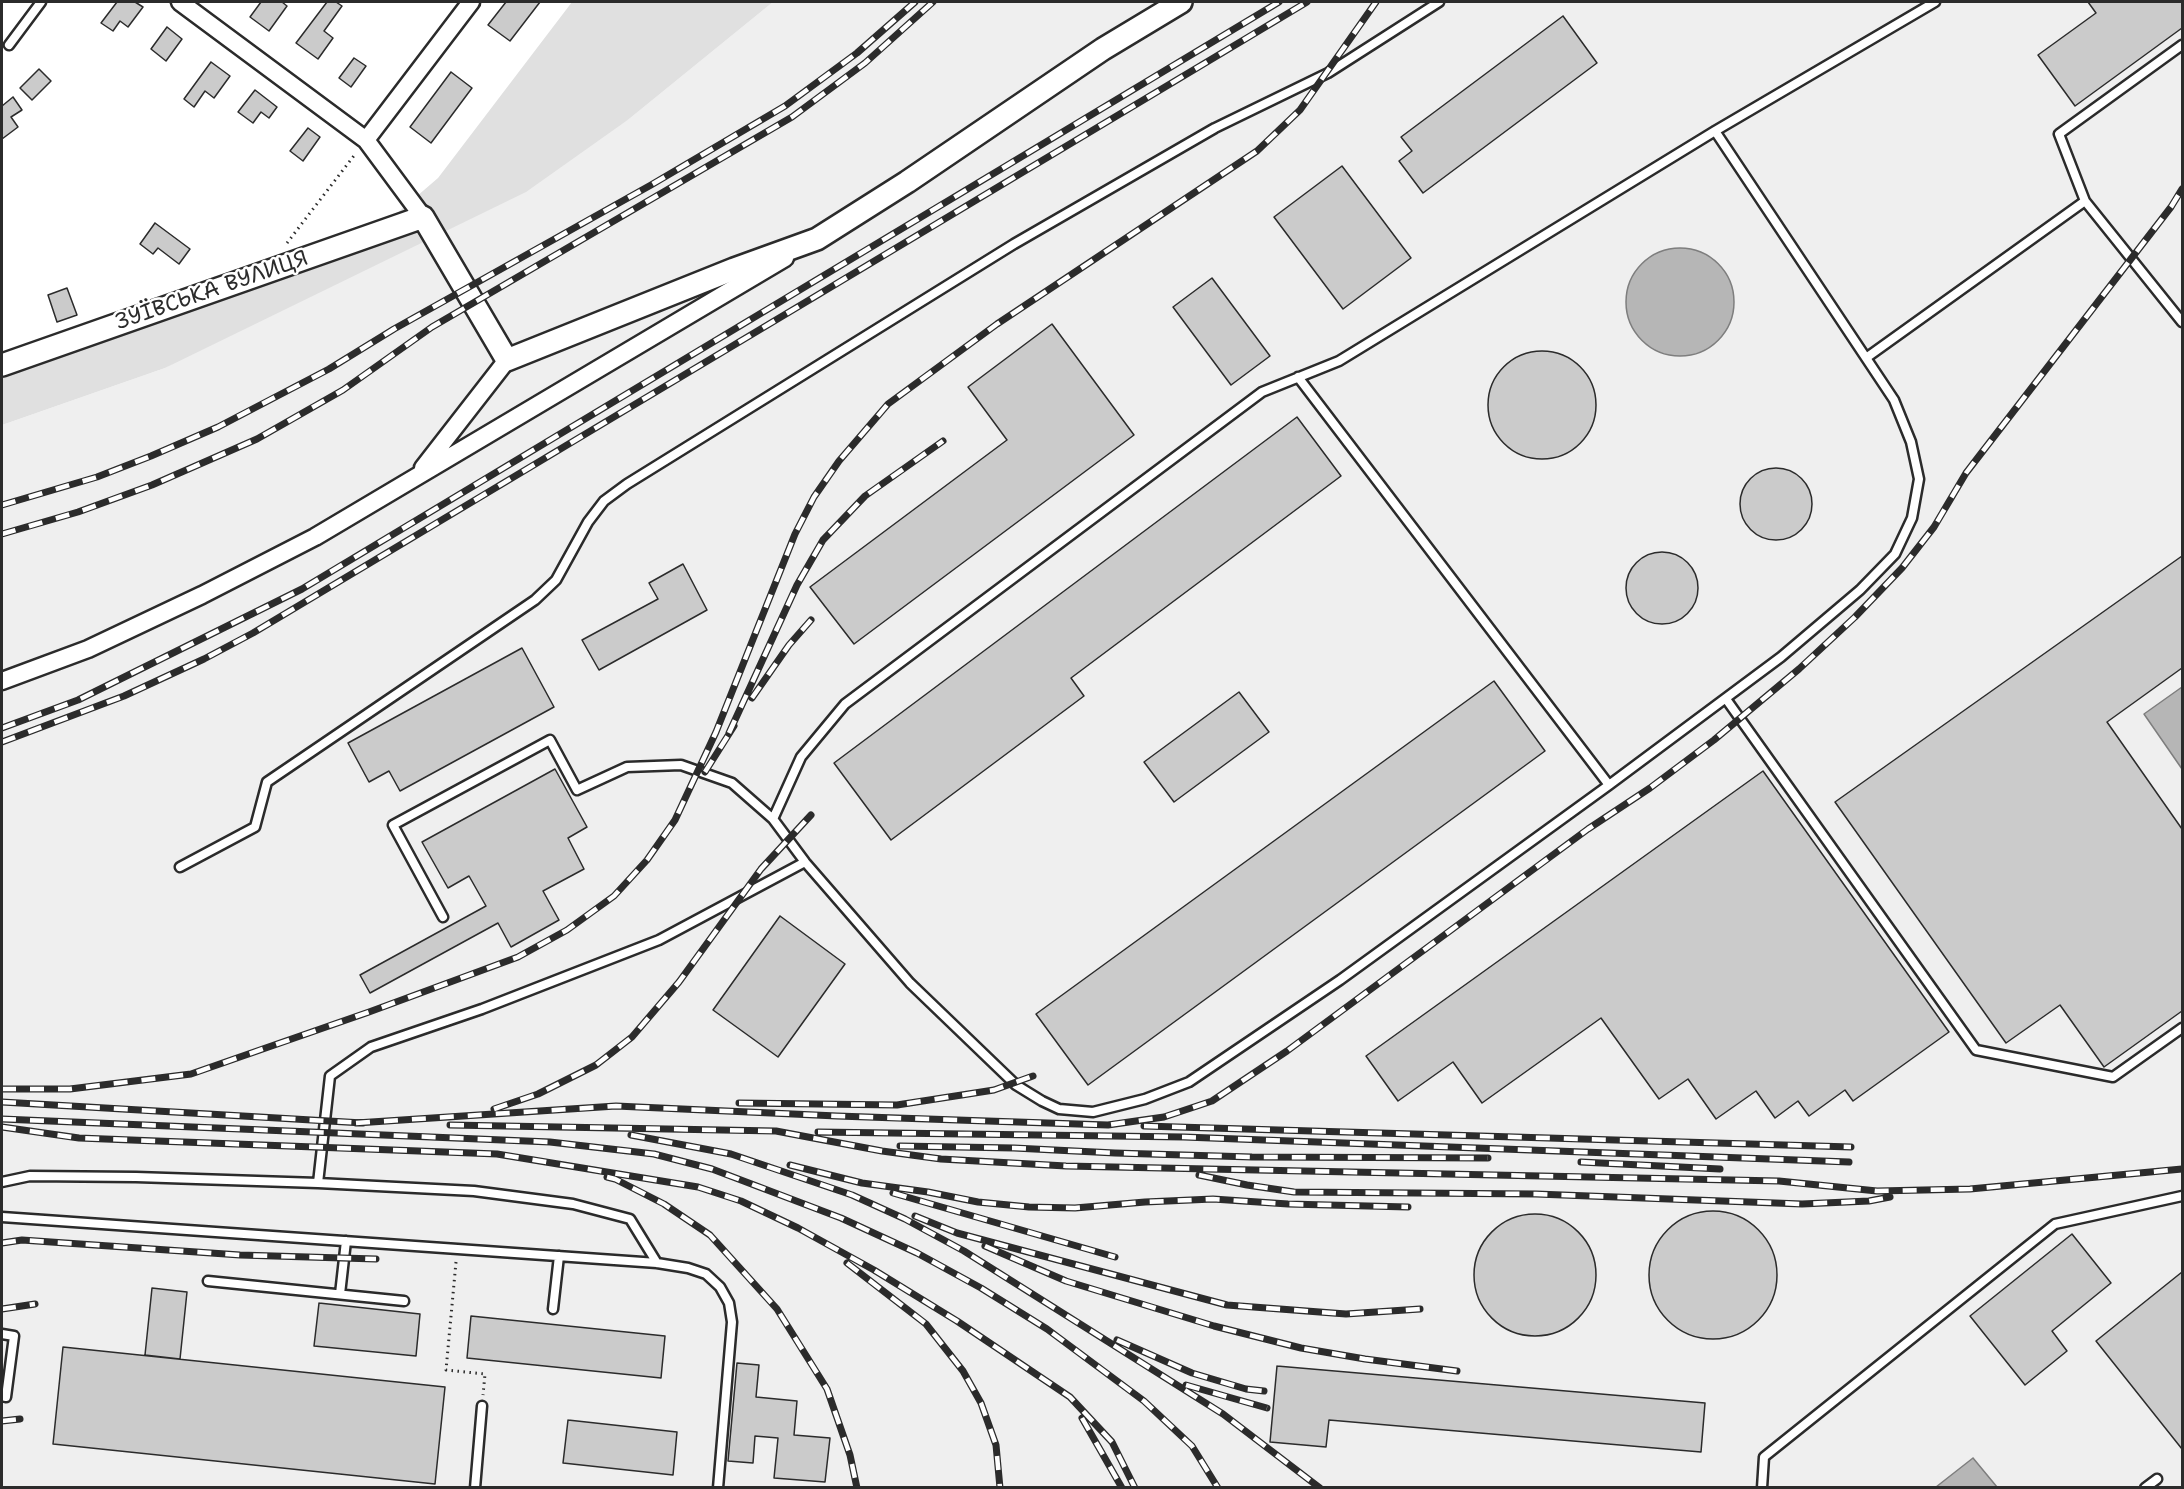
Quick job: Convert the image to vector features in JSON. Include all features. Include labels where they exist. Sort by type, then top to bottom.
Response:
[{"type":"street","points":[[180,2],[366,140],[423,217],[507,360]]},
{"type":"street","points":[[366,140],[471,2]]},
{"type":"street","points":[[2,681],[88,649],[202,595],[315,537],[816,239],[907,182],[1103,49],[1181,2]]},
{"type":"street","name":"ЗУЇВСЬКА ВУЛИЦЯ","points":[[2,365],[423,217]]},
{"type":"street","points":[[417,477],[507,360],[734,269],[816,239]]},
{"type":"lane","points":[[9,45],[41,2]]},
{"type":"lane","points":[[180,867],[255,827],[267,782],[535,600],[556,580],[588,522],[604,501],[627,484],[1014,244],[1215,128],[1328,73],[1439,2]]},
{"type":"lane","points":[[773,819],[801,757],[845,704],[1262,392],[1339,361],[1715,131],[1935,2]]},
{"type":"lane","points":[[2182,45],[2060,134],[2085,201],[2182,322]]},
{"type":"lane","points":[[443,917],[393,825],[550,740],[577,790],[627,767],[681,765],[732,783],[773,819],[805,862],[910,983],[1016,1085],[1059,1109],[1093,1112],[1145,1099],[1189,1082],[1340,980],[1726,699],[1781,657],[1860,590],[1895,554],[1912,518],[1919,479],[1911,442],[1894,400],[1715,131]]},
{"type":"lane","points":[[1866,358],[2085,201]]},
{"type":"lane","points":[[1298,377],[1609,785]]},
{"type":"lane","points":[[1726,699],[1976,1050],[2113,1077],[2182,1028]]},
{"type":"lane","points":[[318,1183],[330,1076],[371,1047],[482,1009],[658,940],[805,862]]},
{"type":"lane","points":[[2,1182],[30,1176],[318,1183],[474,1191],[573,1204],[630,1219],[657,1263]]},
{"type":"lane","points":[[1762,1488],[1764,1457],[2055,1224],[2182,1196]]},
{"type":"lane","points":[[2,1217],[657,1263],[688,1268],[706,1274],[720,1287],[729,1303],[732,1322],[718,1488]]},
{"type":"lane","points":[[340,1294],[346,1241]]},
{"type":"lane","points":[[553,1309],[559,1256]]},
{"type":"lane","points":[[208,1281],[404,1301]]},
{"type":"lane","points":[[2,1334],[14,1336],[6,1396],[2,1396]]},
{"type":"lane","points":[[475,1488],[482,1406]]},
{"type":"lane","points":[[2145,1488],[2157,1479]]},
{"type":"path","points":[[286,244],[366,140]]},
{"type":"path","points":[[457,1249],[446,1370],[485,1374],[482,1406]]},
{"type":"shaded area","points":[[572,2],[773,2],[629,119],[526,192],[165,368],[2,425],[2,377],[345,258],[438,178]]},
{"type":"shaded area","points":[[773,2],[2182,2],[2182,1487],[2,1487],[2,425],[165,368],[629,119]]},
{"type":"shaded area","points":[[1680,248],[1701,252],[1718,264],[1730,281],[1734,302],[1730,323],[1718,340],[1701,352],[1680,356],[1659,352],[1642,340],[1630,323],[1626,302],[1630,281],[1642,264],[1659,252]]},
{"type":"shaded area","points":[[2182,687],[2182,769],[2144,714]]},
{"type":"shaded area","points":[[1973,1458],[1997,1487],[1936,1487]]},
{"type":"building","points":[[117,2],[135,2],[143,7],[128,27],[120,21],[113,31],[101,23]]},
{"type":"building","points":[[261,2],[282,2],[287,6],[269,31],[250,17]]},
{"type":"building","points":[[327,2],[336,2],[342,6],[324,31],[333,38],[318,59],[296,43]]},
{"type":"building","points":[[506,2],[540,2],[510,41],[488,25]]},
{"type":"building","points":[[2088,2],[2182,2],[2182,28],[2075,106],[2038,55],[2096,13]]},
{"type":"building","points":[[1563,16],[1597,63],[1423,193],[1399,161],[1412,151],[1401,137]]},
{"type":"building","points":[[167,27],[182,39],[166,61],[151,49]]},
{"type":"building","points":[[354,58],[366,66],[351,87],[339,78]]},
{"type":"building","points":[[211,62],[230,76],[214,98],[205,91],[194,107],[184,99]]},
{"type":"building","points":[[39,69],[51,81],[32,100],[20,88]]},
{"type":"building","points":[[451,72],[472,88],[431,143],[410,127]]},
{"type":"building","points":[[255,90],[277,107],[269,118],[261,112],[253,123],[238,112]]},
{"type":"building","points":[[13,97],[22,110],[11,117],[18,127],[2,139],[2,106]]},
{"type":"building","points":[[308,128],[320,137],[303,161],[290,151]]},
{"type":"building","points":[[1342,166],[1411,258],[1343,309],[1274,217]]},
{"type":"building","points":[[155,223],[190,249],[179,264],[158,248],[153,254],[140,244]]},
{"type":"building","points":[[1212,278],[1270,356],[1231,385],[1173,307]]},
{"type":"building","points":[[67,288],[77,315],[57,322],[48,295]]},
{"type":"building","points":[[1052,324],[1134,435],[854,644],[810,587],[1007,440],[968,387]]},
{"type":"building","points":[[1542,351],[1563,355],[1580,367],[1592,384],[1596,405],[1592,426],[1580,443],[1563,455],[1542,459],[1521,455],[1504,443],[1492,426],[1488,405],[1492,384],[1504,367],[1521,355]]},
{"type":"building","points":[[1297,417],[1341,476],[1071,678],[1084,696],[891,840],[834,763]]},
{"type":"building","points":[[1776,468],[1790,471],[1802,478],[1809,490],[1812,504],[1809,518],[1802,530],[1790,537],[1776,540],[1762,537],[1750,530],[1743,518],[1740,504],[1743,490],[1750,478],[1762,471]]},
{"type":"building","points":[[1655,552],[1669,552],[1688,562],[1698,581],[1698,595],[1688,614],[1669,624],[1655,624],[1636,614],[1626,595],[1626,581],[1636,562]]},
{"type":"building","points":[[2182,556],[2182,668],[2107,722],[2182,829],[2182,1011],[2104,1067],[2060,1005],[2006,1043],[1835,802]]},
{"type":"building","points":[[683,564],[707,610],[599,670],[582,640],[658,599],[649,583]]},
{"type":"building","points":[[522,648],[554,707],[400,791],[389,771],[369,782],[348,743]]},
{"type":"building","points":[[1494,681],[1545,751],[1088,1085],[1036,1014]]},
{"type":"building","points":[[1239,692],[1269,732],[1174,802],[1144,762]]},
{"type":"building","points":[[555,769],[587,827],[568,838],[584,869],[543,891],[559,920],[511,947],[498,923],[370,993],[360,975],[486,906],[469,876],[448,888],[422,842]]},
{"type":"building","points":[[1763,771],[1949,1032],[1853,1101],[1845,1090],[1809,1116],[1798,1101],[1775,1118],[1756,1091],[1716,1119],[1688,1079],[1659,1099],[1601,1018],[1482,1103],[1453,1062],[1398,1101],[1366,1056]]},
{"type":"building","points":[[780,916],[845,964],[778,1057],[713,1010]]},
{"type":"building","points":[[1713,1211],[1738,1215],[1759,1229],[1773,1250],[1777,1275],[1773,1300],[1759,1321],[1738,1335],[1713,1339],[1688,1335],[1667,1321],[1653,1300],[1649,1275],[1653,1250],[1667,1229],[1688,1215]]},
{"type":"building","points":[[1535,1214],[1558,1218],[1578,1232],[1592,1252],[1596,1275],[1592,1298],[1578,1318],[1558,1332],[1535,1336],[1512,1332],[1492,1318],[1478,1298],[1474,1275],[1478,1252],[1492,1232],[1512,1218]]},
{"type":"building","points":[[2072,1234],[2111,1283],[2052,1331],[2067,1351],[2025,1385],[1970,1316]]},
{"type":"building","points":[[2182,1272],[2182,1449],[2096,1341]]},
{"type":"building","points":[[152,1288],[187,1292],[180,1359],[145,1355]]},
{"type":"building","points":[[319,1303],[420,1314],[416,1356],[314,1346]]},
{"type":"building","points":[[471,1316],[665,1336],[661,1378],[467,1358]]},
{"type":"building","points":[[63,1347],[445,1387],[435,1484],[53,1444]]},
{"type":"building","points":[[737,1363],[759,1365],[756,1397],[797,1401],[794,1435],[830,1438],[825,1482],[774,1478],[778,1438],[755,1436],[753,1463],[728,1461]]},
{"type":"building","points":[[1277,1366],[1705,1403],[1701,1452],[1329,1420],[1326,1447],[1270,1442]]},
{"type":"building","points":[[568,1420],[677,1432],[673,1475],[563,1463]]},
{"type":"railway","points":[[2,505],[97,477],[151,456],[218,427],[329,369],[394,329],[651,185],[785,106],[857,53],[915,2]]},
{"type":"railway","points":[[2,534],[78,512],[152,485],[257,439],[343,390],[432,327],[792,117],[865,63],[933,2]]},
{"type":"railway","points":[[2,728],[78,700],[302,589],[1279,2]]},
{"type":"railway","points":[[2,742],[124,696],[204,659],[253,633],[1307,2]]},
{"type":"railway","points":[[2,1089],[70,1089],[191,1074],[518,957],[567,930],[614,896],[647,860],[675,820],[716,732],[795,534],[814,497],[839,461],[888,404],[997,324],[1257,151],[1300,110],[1376,2]]},
{"type":"railway","points":[[356,1123],[616,1106],[1108,1125],[1164,1117],[1212,1101],[1287,1051],[1588,829],[1650,788],[1714,740],[1799,669],[1855,617],[1902,568],[1934,527],[1966,473],[2171,207],[2182,189]]},
{"type":"railway","points":[[729,733],[797,585],[823,540],[865,496],[943,441]]},
{"type":"railway","points":[[752,698],[789,645],[811,620]]},
{"type":"railway","points":[[705,772],[734,726]]},
{"type":"railway","points":[[494,1109],[538,1094],[596,1065],[632,1037],[679,982],[761,869],[811,815]]},
{"type":"railway","points":[[739,1103],[897,1105],[994,1090],[1033,1076]]},
{"type":"railway","points":[[2,1102],[363,1123]]},
{"type":"railway","points":[[2,1119],[550,1142],[654,1154],[712,1169],[841,1218],[917,1253],[981,1288],[1047,1329],[1144,1401],[1192,1446],[1218,1488]]},
{"type":"railway","points":[[450,1125],[776,1131],[882,1151],[941,1159],[1066,1166],[1779,1181],[1877,1191],[1970,1189],[2182,1169]]},
{"type":"railway","points":[[1144,1126],[1851,1147]]},
{"type":"railway","points":[[2,1127],[79,1138],[497,1154],[698,1187],[741,1201],[798,1228],[874,1270],[957,1321],[1070,1397],[1112,1442],[1135,1488]]},
{"type":"railway","points":[[818,1132],[1184,1137],[1849,1162]]},
{"type":"railway","points":[[631,1135],[731,1154],[852,1195],[905,1219],[964,1251],[1223,1414],[1320,1488]]},
{"type":"railway","points":[[900,1146],[1252,1157],[1488,1158]]},
{"type":"railway","points":[[1581,1162],[1720,1169]]},
{"type":"railway","points":[[790,1165],[862,1183],[978,1202],[1029,1207],[1075,1208],[1213,1199],[1288,1204],[1408,1207]]},
{"type":"railway","points":[[1199,1175],[1294,1192],[1536,1194],[1802,1204],[1869,1201],[1890,1197]]},
{"type":"railway","points":[[607,1177],[664,1204],[710,1235],[777,1309],[827,1389],[850,1455],[857,1488]]},
{"type":"railway","points":[[893,1193],[1115,1257]]},
{"type":"railway","points":[[915,1216],[957,1233],[1227,1305],[1346,1314],[1420,1309]]},
{"type":"railway","points":[[2,1243],[22,1240],[240,1255],[376,1259]]},
{"type":"railway","points":[[985,1246],[1066,1281],[1214,1326],[1301,1348],[1457,1371]]},
{"type":"railway","points":[[847,1263],[926,1324],[963,1371],[981,1403],[996,1445],[1000,1488]]},
{"type":"railway","points":[[2,1309],[35,1304]]},
{"type":"railway","points":[[1117,1340],[1192,1373],[1246,1389],[1264,1391]]},
{"type":"railway","points":[[1186,1385],[1267,1408]]},
{"type":"railway","points":[[1082,1418],[1122,1488]]},
{"type":"railway","points":[[2,1421],[20,1419]]}]
